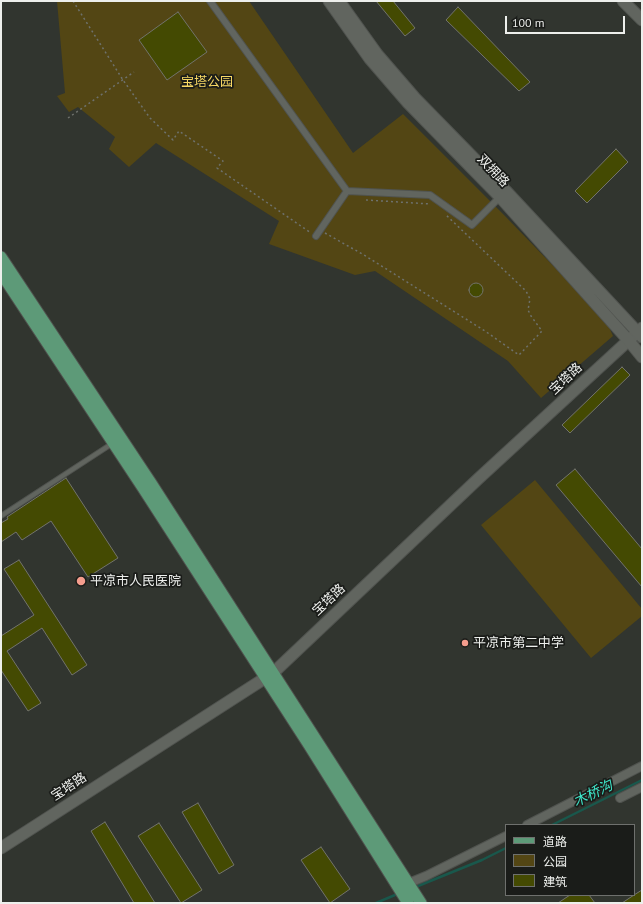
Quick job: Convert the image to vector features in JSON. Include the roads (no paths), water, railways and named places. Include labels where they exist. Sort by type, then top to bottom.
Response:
[{"type":"main road","name":"双拥路","points":[[329,1],[370,59],[408,103],[500,197],[642,357]]},
{"type":"main road","name":"双拥路","points":[[339,1],[377,54],[414,98],[506,191],[641,332]]},
{"type":"main road","points":[[623,1],[642,20]]},
{"type":"main road","points":[[1,257],[403,885],[416,902]]},
{"type":"main road","points":[[1,273],[114,443],[178,534]]},
{"type":"main road","name":"宝塔路","points":[[1,848],[269,675],[472,484],[629,341],[641,332]]},
{"type":"street","points":[[210,1],[347,191]]},
{"type":"street","points":[[347,191],[430,195],[472,225],[500,197]]},
{"type":"street","points":[[316,236],[347,191]]},
{"type":"street","points":[[529,824],[642,766]]},
{"type":"street","points":[[620,798],[642,787]]},
{"type":"street","points":[[403,885],[426,876],[505,836]]},
{"type":"lane","points":[[1,516],[114,443]]},
{"type":"waterway","name":"木桥沟","points":[[554,824],[642,780]]},
{"type":"waterway","name":"木桥沟","points":[[418,886],[482,860],[505,848]]},
{"type":"waterway","name":"木桥沟","points":[[376,903],[395,895]]},
{"type":"place","name":"平凉市人民医院","points":[[81,581]]},
{"type":"place","name":"平凉市第二中学","points":[[465,643]]},
{"type":"park label","name":"宝塔公园","points":[[207,82]]}]
